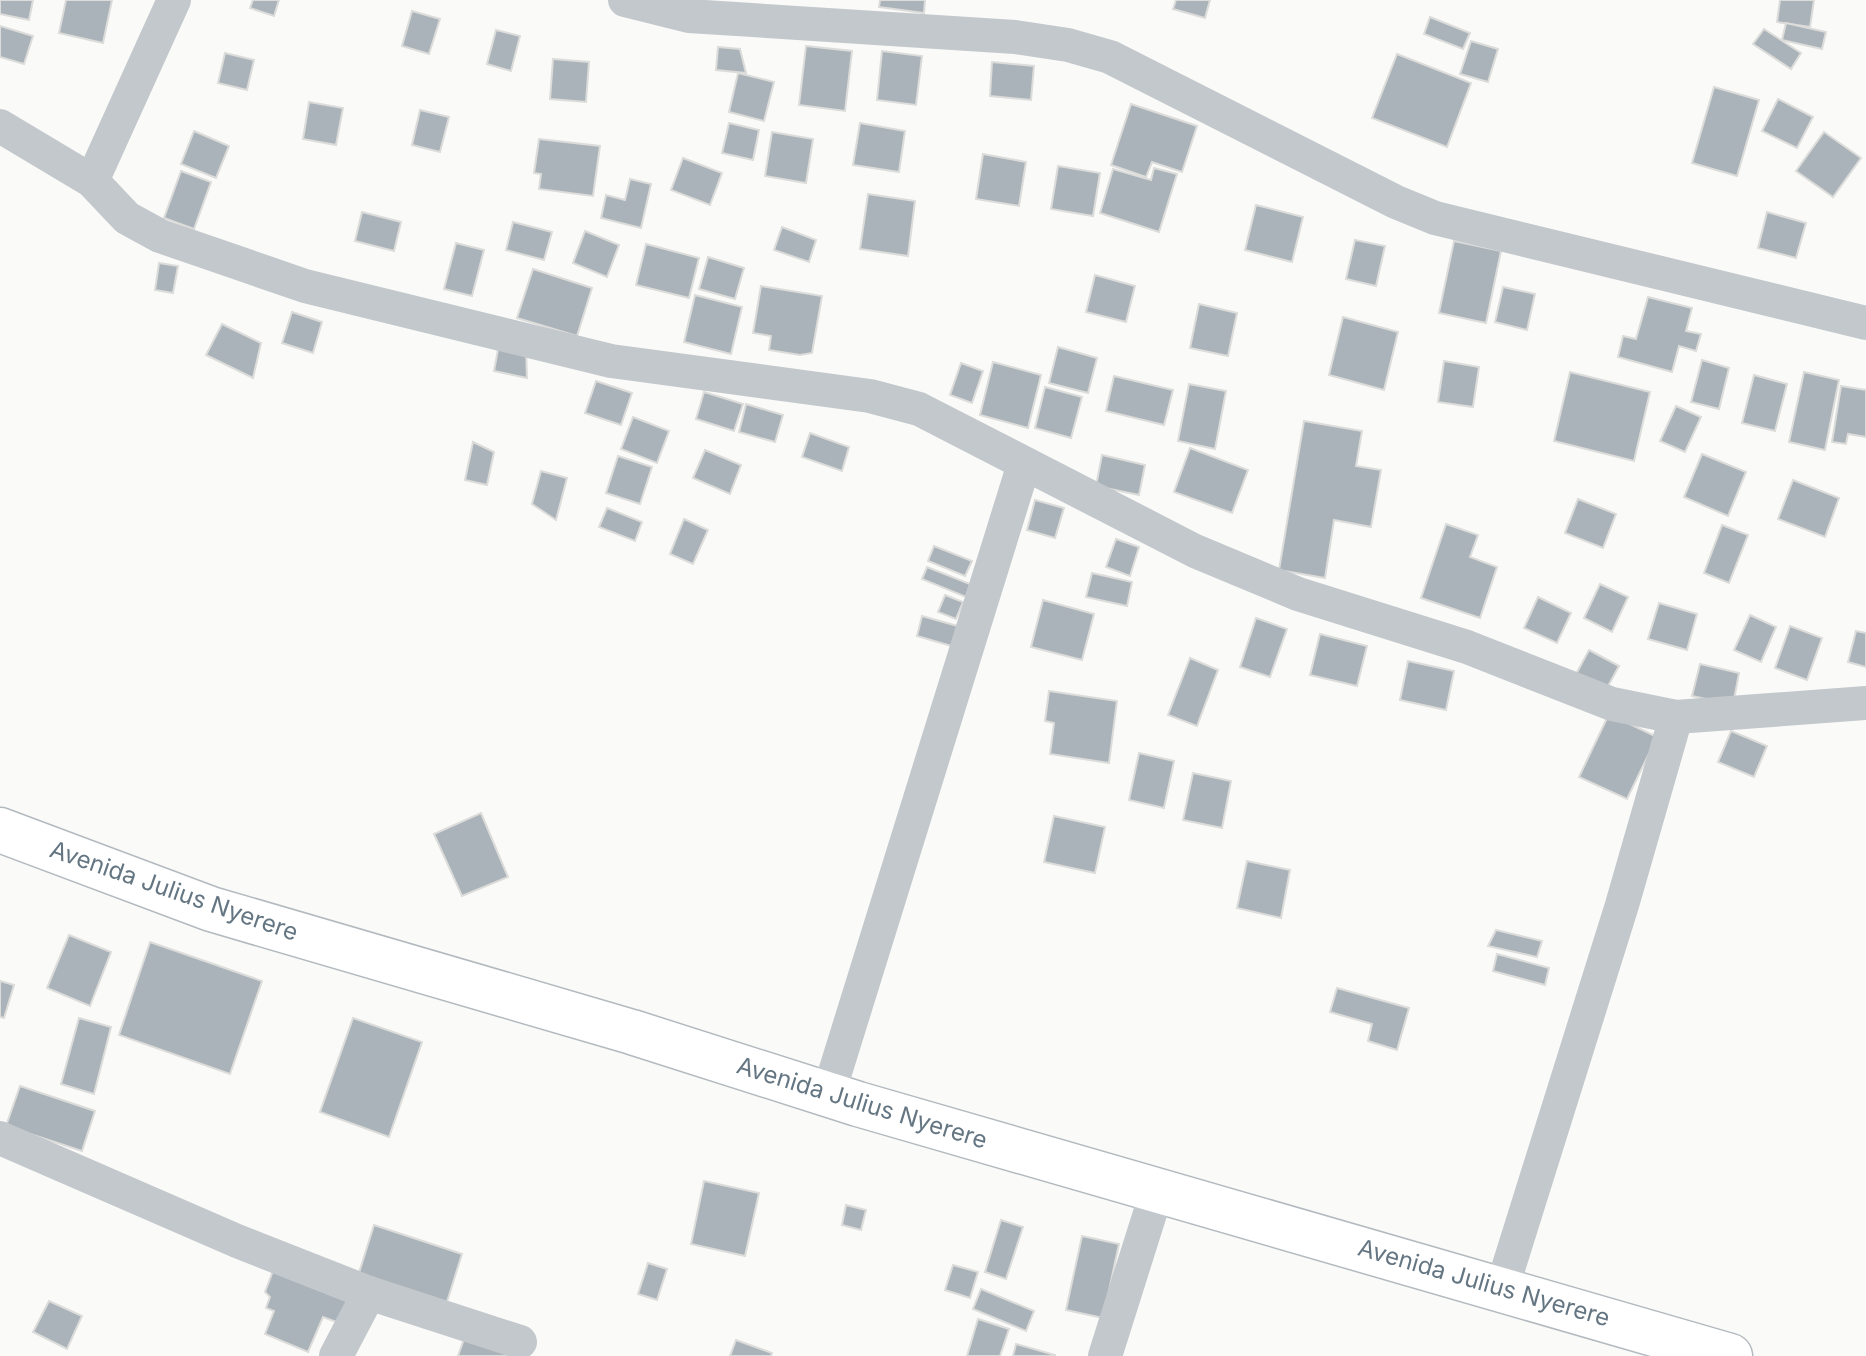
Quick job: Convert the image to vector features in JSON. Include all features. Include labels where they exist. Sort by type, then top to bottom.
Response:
[{"type":"street","points":[[92,181],[174,0]]},
{"type":"street","points":[[625,0],[689,16],[1015,37],[1068,45],[1110,57],[1396,202],[1435,218],[1866,323]]},
{"type":"street","points":[[0,126],[92,181],[127,218],[160,236],[305,286],[611,361],[882,399],[919,409],[1195,551],[1298,594],[1467,647],[1612,704],[1676,717],[1866,703]]},
{"type":"street","points":[[828,1095],[1024,464]]},
{"type":"street","points":[[1502,1288],[1622,905],[1676,717]]},
{"type":"street","name":"Avenida Julius Nyerere","points":[[0,830],[211,909],[632,1032],[828,1095],[1502,1288],[1710,1353]]},
{"type":"street","points":[[0,1138],[237,1241],[369,1293],[520,1342]]},
{"type":"street","points":[[1105,1356],[1158,1188]]},
{"type":"street","points":[[336,1356],[369,1293]]},
{"type":"building","points":[[0,0],[33,0],[29,20],[0,14]]},
{"type":"building","points":[[66,0],[112,0],[103,43],[59,33]]},
{"type":"building","points":[[253,0],[279,0],[274,16],[250,8]]},
{"type":"building","points":[[880,0],[925,0],[924,13],[879,7]]},
{"type":"building","points":[[1176,0],[1210,0],[1205,18],[1173,9]]},
{"type":"building","points":[[1780,0],[1814,0],[1810,27],[1777,22]]},
{"type":"building","points":[[412,11],[440,19],[429,54],[402,46]]},
{"type":"building","points":[[1430,17],[1470,33],[1463,49],[1424,34]]},
{"type":"building","points":[[1786,23],[1826,32],[1822,49],[1782,40]]},
{"type":"building","points":[[0,26],[33,36],[24,64],[0,57]]},
{"type":"building","points":[[1764,29],[1801,53],[1791,69],[1753,44]]},
{"type":"building","points":[[496,30],[520,36],[511,71],[487,64]]},
{"type":"building","points":[[1471,41],[1498,49],[1488,82],[1460,74]]},
{"type":"building","points":[[806,46],[852,51],[845,111],[799,105]]},
{"type":"building","points":[[718,47],[740,49],[746,73],[716,70]]},
{"type":"building","points":[[882,51],[922,56],[916,105],[877,100]]},
{"type":"building","points":[[225,53],[254,60],[247,90],[218,83]]},
{"type":"building","points":[[1397,54],[1471,83],[1447,147],[1372,118]]},
{"type":"building","points":[[553,59],[589,62],[586,102],[550,99]]},
{"type":"building","points":[[992,62],[1034,66],[1031,100],[990,96]]},
{"type":"building","points":[[738,73],[774,82],[764,121],[729,112]]},
{"type":"building","points":[[1714,87],[1759,100],[1737,176],[1692,163]]},
{"type":"building","points":[[1778,99],[1813,117],[1797,148],[1762,131]]},
{"type":"building","points":[[309,102],[343,108],[336,145],[303,139]]},
{"type":"building","points":[[1131,104],[1197,126],[1182,172],[1152,162],[1146,177],[1111,165]]},
{"type":"building","points":[[420,110],[449,117],[440,152],[412,145]]},
{"type":"building","points":[[729,123],[759,130],[753,160],[722,153]]},
{"type":"building","points":[[860,123],[905,131],[899,172],[853,165]]},
{"type":"building","points":[[194,131],[229,146],[216,178],[181,164]]},
{"type":"building","points":[[772,132],[813,139],[806,183],[765,176]]},
{"type":"building","points":[[1824,132],[1861,158],[1833,197],[1796,171]]},
{"type":"building","points":[[539,139],[600,146],[593,196],[539,189],[541,174],[534,173]]},
{"type":"building","points":[[983,154],[1026,162],[1019,206],[976,199]]},
{"type":"building","points":[[683,158],[722,173],[710,205],[671,190]]},
{"type":"building","points":[[1058,166],[1100,173],[1093,216],[1051,209]]},
{"type":"building","points":[[1154,168],[1177,174],[1159,232],[1100,213],[1113,169],[1151,180]]},
{"type":"building","points":[[181,171],[211,182],[194,229],[164,218]]},
{"type":"building","points":[[630,179],[651,184],[641,228],[601,218],[606,195],[625,200]]},
{"type":"building","points":[[868,194],[915,201],[908,256],[860,249]]},
{"type":"building","points":[[1256,205],[1303,217],[1292,262],[1245,250]]},
{"type":"building","points":[[362,212],[401,222],[394,251],[355,241]]},
{"type":"building","points":[[1767,212],[1806,223],[1796,258],[1758,248]]},
{"type":"building","points":[[513,222],[552,232],[544,260],[506,250]]},
{"type":"building","points":[[782,227],[816,240],[809,262],[774,250]]},
{"type":"building","points":[[585,231],[619,245],[607,277],[573,263]]},
{"type":"building","points":[[1355,240],[1385,246],[1376,286],[1346,279]]},
{"type":"building","points":[[1454,241],[1501,251],[1486,323],[1439,313]]},
{"type":"building","points":[[456,243],[484,250],[472,296],[444,289]]},
{"type":"building","points":[[646,244],[699,258],[689,298],[636,285]]},
{"type":"building","points":[[708,257],[744,268],[735,299],[699,289]]},
{"type":"building","points":[[159,263],[178,266],[173,293],[155,290]]},
{"type":"building","points":[[533,269],[592,288],[577,336],[517,318]]},
{"type":"building","points":[[1095,275],[1135,286],[1126,322],[1086,312]]},
{"type":"building","points":[[761,286],[822,296],[812,353],[800,355],[769,350],[771,336],[753,333]]},
{"type":"building","points":[[1503,287],[1535,294],[1527,330],[1495,322]]},
{"type":"building","points":[[695,295],[742,307],[731,354],[684,342]]},
{"type":"building","points":[[1648,297],[1692,308],[1686,331],[1701,334],[1696,351],[1679,346],[1672,372],[1618,357],[1623,336],[1636,339]]},
{"type":"building","points":[[1199,304],[1237,313],[1228,356],[1190,348]]},
{"type":"building","points":[[292,312],[322,322],[313,353],[282,343]]},
{"type":"building","points":[[1343,317],[1398,332],[1384,390],[1329,375]]},
{"type":"building","points":[[222,324],[261,343],[253,378],[206,355]]},
{"type":"building","points":[[499,344],[526,349],[527,378],[494,371]]},
{"type":"building","points":[[1058,347],[1097,358],[1088,393],[1049,383]]},
{"type":"building","points":[[1702,360],[1729,368],[1719,409],[1691,402]]},
{"type":"building","points":[[1444,361],[1479,367],[1473,407],[1438,402]]},
{"type":"building","points":[[993,362],[1041,375],[1028,428],[980,415]]},
{"type":"building","points":[[961,363],[983,371],[972,403],[950,395]]},
{"type":"building","points":[[1570,372],[1650,392],[1634,461],[1554,441]]},
{"type":"building","points":[[1804,372],[1839,380],[1825,450],[1789,442]]},
{"type":"building","points":[[1754,375],[1787,384],[1775,431],[1742,423]]},
{"type":"building","points":[[1114,376],[1173,390],[1164,425],[1106,411]]},
{"type":"building","points":[[596,381],[632,393],[621,425],[585,413]]},
{"type":"building","points":[[1189,384],[1226,391],[1215,449],[1178,441]]},
{"type":"building","points":[[1841,386],[1866,390],[1866,437],[1848,434],[1846,444],[1832,442]]},
{"type":"building","points":[[1045,387],[1082,397],[1071,438],[1035,428]]},
{"type":"building","points":[[704,392],[743,404],[734,431],[696,419]]},
{"type":"building","points":[[746,404],[783,415],[775,442],[739,432]]},
{"type":"building","points":[[1676,406],[1701,417],[1685,452],[1660,441]]},
{"type":"building","points":[[633,417],[669,431],[657,463],[621,449]]},
{"type":"building","points":[[1304,421],[1362,431],[1356,466],[1381,470],[1371,527],[1334,520],[1325,578],[1279,570]]},
{"type":"building","points":[[810,433],[849,447],[842,471],[802,457]]},
{"type":"building","points":[[473,442],[494,452],[487,485],[465,480]]},
{"type":"building","points":[[1190,448],[1248,470],[1232,513],[1174,492]]},
{"type":"building","points":[[705,450],[741,465],[730,494],[693,478]]},
{"type":"building","points":[[1702,454],[1746,472],[1728,516],[1684,497]]},
{"type":"building","points":[[1102,455],[1145,465],[1139,495],[1096,486]]},
{"type":"building","points":[[618,456],[652,467],[640,504],[606,493]]},
{"type":"building","points":[[541,471],[567,478],[556,520],[532,504]]},
{"type":"building","points":[[1793,480],[1839,498],[1825,537],[1778,519]]},
{"type":"building","points":[[1578,499],[1616,514],[1603,548],[1565,533]]},
{"type":"building","points":[[1035,500],[1064,508],[1055,538],[1027,530]]},
{"type":"building","points":[[607,508],[642,522],[635,541],[599,527]]},
{"type":"building","points":[[684,519],[708,530],[693,564],[670,554]]},
{"type":"building","points":[[1446,524],[1478,535],[1470,557],[1497,567],[1480,618],[1421,598]]},
{"type":"building","points":[[1722,525],[1748,535],[1729,583],[1704,573]]},
{"type":"building","points":[[1116,539],[1139,547],[1130,576],[1106,567]]},
{"type":"building","points":[[934,546],[972,561],[965,576],[928,561]]},
{"type":"building","points":[[927,567],[970,584],[966,597],[922,579]]},
{"type":"building","points":[[1092,573],[1132,582],[1127,606],[1086,597]]},
{"type":"building","points":[[1600,584],[1628,597],[1612,632],[1584,618]]},
{"type":"building","points":[[945,595],[963,602],[956,619],[938,612]]},
{"type":"building","points":[[1538,597],[1571,613],[1557,643],[1524,628]]},
{"type":"building","points":[[1043,600],[1094,614],[1082,660],[1031,647]]},
{"type":"building","points":[[1659,603],[1697,614],[1687,650],[1648,639]]},
{"type":"building","points":[[1750,615],[1776,627],[1761,662],[1734,650]]},
{"type":"building","points":[[922,616],[961,627],[955,647],[917,636]]},
{"type":"building","points":[[1256,618],[1287,629],[1270,677],[1240,667]]},
{"type":"building","points":[[1790,626],[1822,638],[1807,680],[1775,668]]},
{"type":"building","points":[[1856,631],[1866,633],[1866,667],[1848,662]]},
{"type":"building","points":[[1320,634],[1367,646],[1357,686],[1310,675]]},
{"type":"building","points":[[1589,650],[1619,666],[1607,688],[1574,678]]},
{"type":"building","points":[[1190,658],[1218,670],[1197,726],[1168,715]]},
{"type":"building","points":[[1408,661],[1454,671],[1446,710],[1400,700]]},
{"type":"building","points":[[1700,664],[1739,673],[1733,705],[1692,696]]},
{"type":"building","points":[[1049,691],[1117,701],[1109,763],[1050,754],[1054,723],[1045,721]]},
{"type":"building","points":[[1609,714],[1657,737],[1627,799],[1579,777]]},
{"type":"building","points":[[1731,731],[1767,746],[1754,777],[1718,762]]},
{"type":"building","points":[[1139,753],[1174,761],[1164,808],[1129,800]]},
{"type":"building","points":[[1193,773],[1231,781],[1222,828],[1183,820]]},
{"type":"building","points":[[481,813],[508,877],[462,896],[434,834]]},
{"type":"building","points":[[1054,816],[1105,827],[1095,873],[1044,862]]},
{"type":"building","points":[[1247,861],[1290,870],[1281,918],[1237,908]]},
{"type":"building","points":[[1496,930],[1542,941],[1537,957],[1488,946]]},
{"type":"building","points":[[69,935],[111,952],[90,1006],[47,988]]},
{"type":"building","points":[[150,942],[262,981],[230,1074],[119,1035]]},
{"type":"building","points":[[1497,954],[1549,968],[1545,985],[1493,971]]},
{"type":"building","points":[[0,981],[14,985],[4,1018],[0,1017]]},
{"type":"building","points":[[1337,988],[1409,1008],[1397,1050],[1368,1041],[1372,1024],[1330,1012]]},
{"type":"building","points":[[79,1018],[111,1027],[94,1094],[61,1084]]},
{"type":"building","points":[[353,1018],[422,1042],[389,1137],[320,1112]]},
{"type":"building","points":[[20,1086],[95,1111],[82,1151],[6,1126]]},
{"type":"building","points":[[704,1181],[759,1193],[745,1256],[691,1244]]},
{"type":"building","points":[[846,1205],[866,1210],[861,1230],[842,1225]]},
{"type":"building","points":[[1001,1220],[1023,1227],[1006,1279],[985,1272]]},
{"type":"building","points":[[374,1225],[462,1254],[446,1305],[358,1276]]},
{"type":"building","points":[[1082,1236],[1119,1244],[1103,1318],[1066,1310]]},
{"type":"building","points":[[276,1263],[351,1294],[339,1323],[323,1317],[308,1352],[265,1334],[274,1311],[266,1308],[270,1297],[265,1292]]},
{"type":"building","points":[[648,1263],[667,1269],[657,1300],[638,1294]]},
{"type":"building","points":[[953,1265],[978,1272],[970,1298],[945,1290]]},
{"type":"building","points":[[981,1289],[1034,1311],[1026,1331],[973,1309]]},
{"type":"building","points":[[49,1301],[82,1316],[67,1349],[33,1332]]},
{"type":"building","points":[[978,1319],[1009,1329],[1000,1356],[967,1356]]},
{"type":"building","points":[[465,1336],[520,1356],[458,1356]]},
{"type":"building","points":[[736,1340],[772,1353],[771,1356],[730,1356]]},
{"type":"building","points":[[1016,1344],[1055,1355],[1055,1356],[1013,1356]]}]
